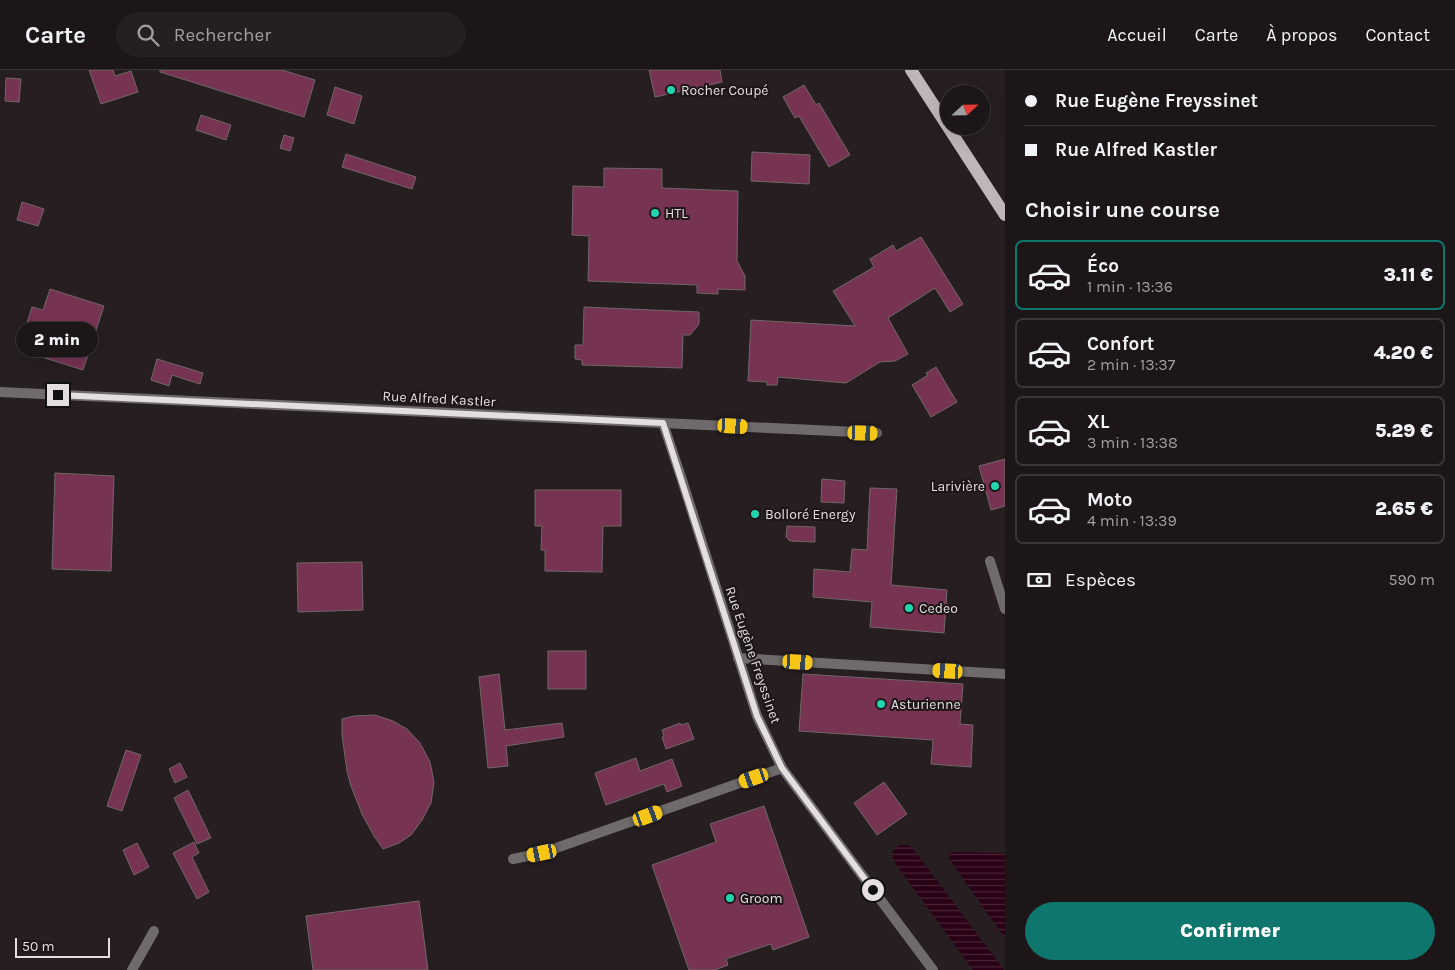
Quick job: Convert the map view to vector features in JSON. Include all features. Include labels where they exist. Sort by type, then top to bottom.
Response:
[{"type":"main road","points":[[911,70],[1005,215]]},
{"type":"street","name":"Rue Alfred Kastler","points":[[0,392],[877,433]]},
{"type":"street","name":"Rue Eugène Freyssinet","points":[[663,423],[757,716],[782,768],[933,970]]},
{"type":"street","points":[[990,561],[1005,609]]},
{"type":"street","points":[[738,658],[1005,674]]},
{"type":"street","points":[[513,859],[542,853],[782,768]]},
{"type":"street","points":[[132,970],[154,932]]},
{"type":"shaded area","points":[[899,845],[909,845],[914,850],[1004,970],[973,970],[895,863],[893,851]]},
{"type":"shaded area","points":[[951,852],[1005,853],[1005,938],[949,859]]},
{"type":"building","points":[[89,70],[113,70],[115,76],[131,71],[138,92],[101,104]]},
{"type":"building","points":[[160,70],[282,70],[315,80],[304,117],[160,72]]},
{"type":"building","name":"Rocher Coupé","points":[[649,70],[720,70],[722,82],[655,97]]},
{"type":"building","points":[[6,78],[21,79],[19,102],[5,101]]},
{"type":"building","points":[[804,85],[816,105],[819,103],[850,155],[829,167],[799,116],[795,118],[783,97]]},
{"type":"building","points":[[335,87],[362,96],[354,124],[327,115]]},
{"type":"building","points":[[201,115],[231,125],[226,140],[196,130]]},
{"type":"building","points":[[284,135],[294,138],[290,151],[280,148]]},
{"type":"building","points":[[752,152],[810,155],[809,184],[751,181]]},
{"type":"building","points":[[346,154],[416,177],[412,189],[342,167]]},
{"type":"building","name":"HTL","points":[[604,168],[662,169],[662,188],[738,191],[737,261],[745,276],[745,290],[718,289],[718,294],[697,293],[697,285],[588,281],[589,236],[572,235],[573,186],[604,187]]},
{"type":"building","points":[[22,202],[44,209],[38,226],[17,220]]},
{"type":"building","points":[[921,237],[963,304],[950,312],[935,288],[888,318],[908,354],[895,361],[880,362],[846,383],[778,377],[777,385],[767,385],[767,382],[748,381],[751,320],[855,326],[833,291],[874,267],[870,259],[893,245],[896,251]]},
{"type":"building","points":[[50,289],[104,306],[83,370],[29,353],[36,332],[25,329],[32,307],[43,310]]},
{"type":"building","points":[[584,307],[699,312],[699,324],[690,335],[683,335],[682,368],[582,365],[582,360],[575,359],[575,345],[583,345]]},
{"type":"building","points":[[157,359],[203,373],[200,384],[172,375],[169,386],[151,380]]},
{"type":"building","points":[[936,367],[957,402],[931,417],[912,385],[928,375],[926,373]]},
{"type":"building","name":"Larivière","points":[[1005,459],[1005,506],[991,510],[979,466]]},
{"type":"building","points":[[55,473],[114,476],[111,571],[52,569]]},
{"type":"building","points":[[822,479],[845,481],[844,503],[821,502]]},
{"type":"building","points":[[870,488],[897,489],[891,585],[947,590],[944,633],[870,627],[872,602],[813,597],[814,569],[850,572],[852,549],[867,550]]},
{"type":"building","points":[[535,490],[621,490],[621,526],[603,526],[602,572],[545,571],[545,550],[541,550],[542,526],[535,526]]},
{"type":"building","points":[[787,526],[815,527],[815,542],[790,541],[786,537]]},
{"type":"building","points":[[362,562],[363,610],[298,612],[297,563]]},
{"type":"building","points":[[548,651],[586,651],[586,689],[548,689]]},
{"type":"building","points":[[499,674],[505,730],[562,723],[564,737],[506,746],[508,766],[488,768],[479,677]]},
{"type":"building","name":"Asturienne","points":[[803,674],[963,684],[960,724],[973,725],[971,767],[931,764],[933,740],[799,731]]},
{"type":"building","points":[[375,715],[393,721],[407,729],[420,743],[430,762],[434,782],[431,803],[411,835],[399,843],[383,849],[362,814],[351,786],[342,735],[342,719],[354,716]]},
{"type":"building","points":[[680,723],[681,725],[688,723],[694,739],[666,749],[662,730]]},
{"type":"building","points":[[126,750],[141,755],[122,811],[107,806]]},
{"type":"building","points":[[636,758],[640,771],[672,759],[682,786],[667,792],[664,784],[606,805],[595,773]]},
{"type":"building","points":[[180,763],[187,777],[175,783],[169,769]]},
{"type":"building","points":[[884,782],[907,814],[877,835],[854,803]]},
{"type":"building","points":[[188,790],[211,838],[197,844],[174,798]]},
{"type":"building","name":"Groom","points":[[764,806],[809,937],[773,950],[771,944],[726,959],[728,965],[715,970],[689,970],[652,865],[716,842],[710,824]]},
{"type":"building","points":[[194,842],[199,853],[192,857],[209,892],[197,899],[173,853]]},
{"type":"building","points":[[137,843],[149,867],[134,875],[123,850]]},
{"type":"building","points":[[419,901],[428,970],[313,970],[306,916]]},
{"type":"place","name":"Rocher Coupé","points":[[671,90]]},
{"type":"place","name":"HTL","points":[[655,213]]},
{"type":"place","name":"Larivière","points":[[995,486]]},
{"type":"place","name":"Bolloré Energy","points":[[755,514]]},
{"type":"place","name":"Cedeo","points":[[909,608]]},
{"type":"place","name":"Asturienne","points":[[881,704]]},
{"type":"place","name":"Groom","points":[[730,898]]},
{"type":"route","points":[[58,395],[663,423],[757,716],[782,768],[873,890]]}]
